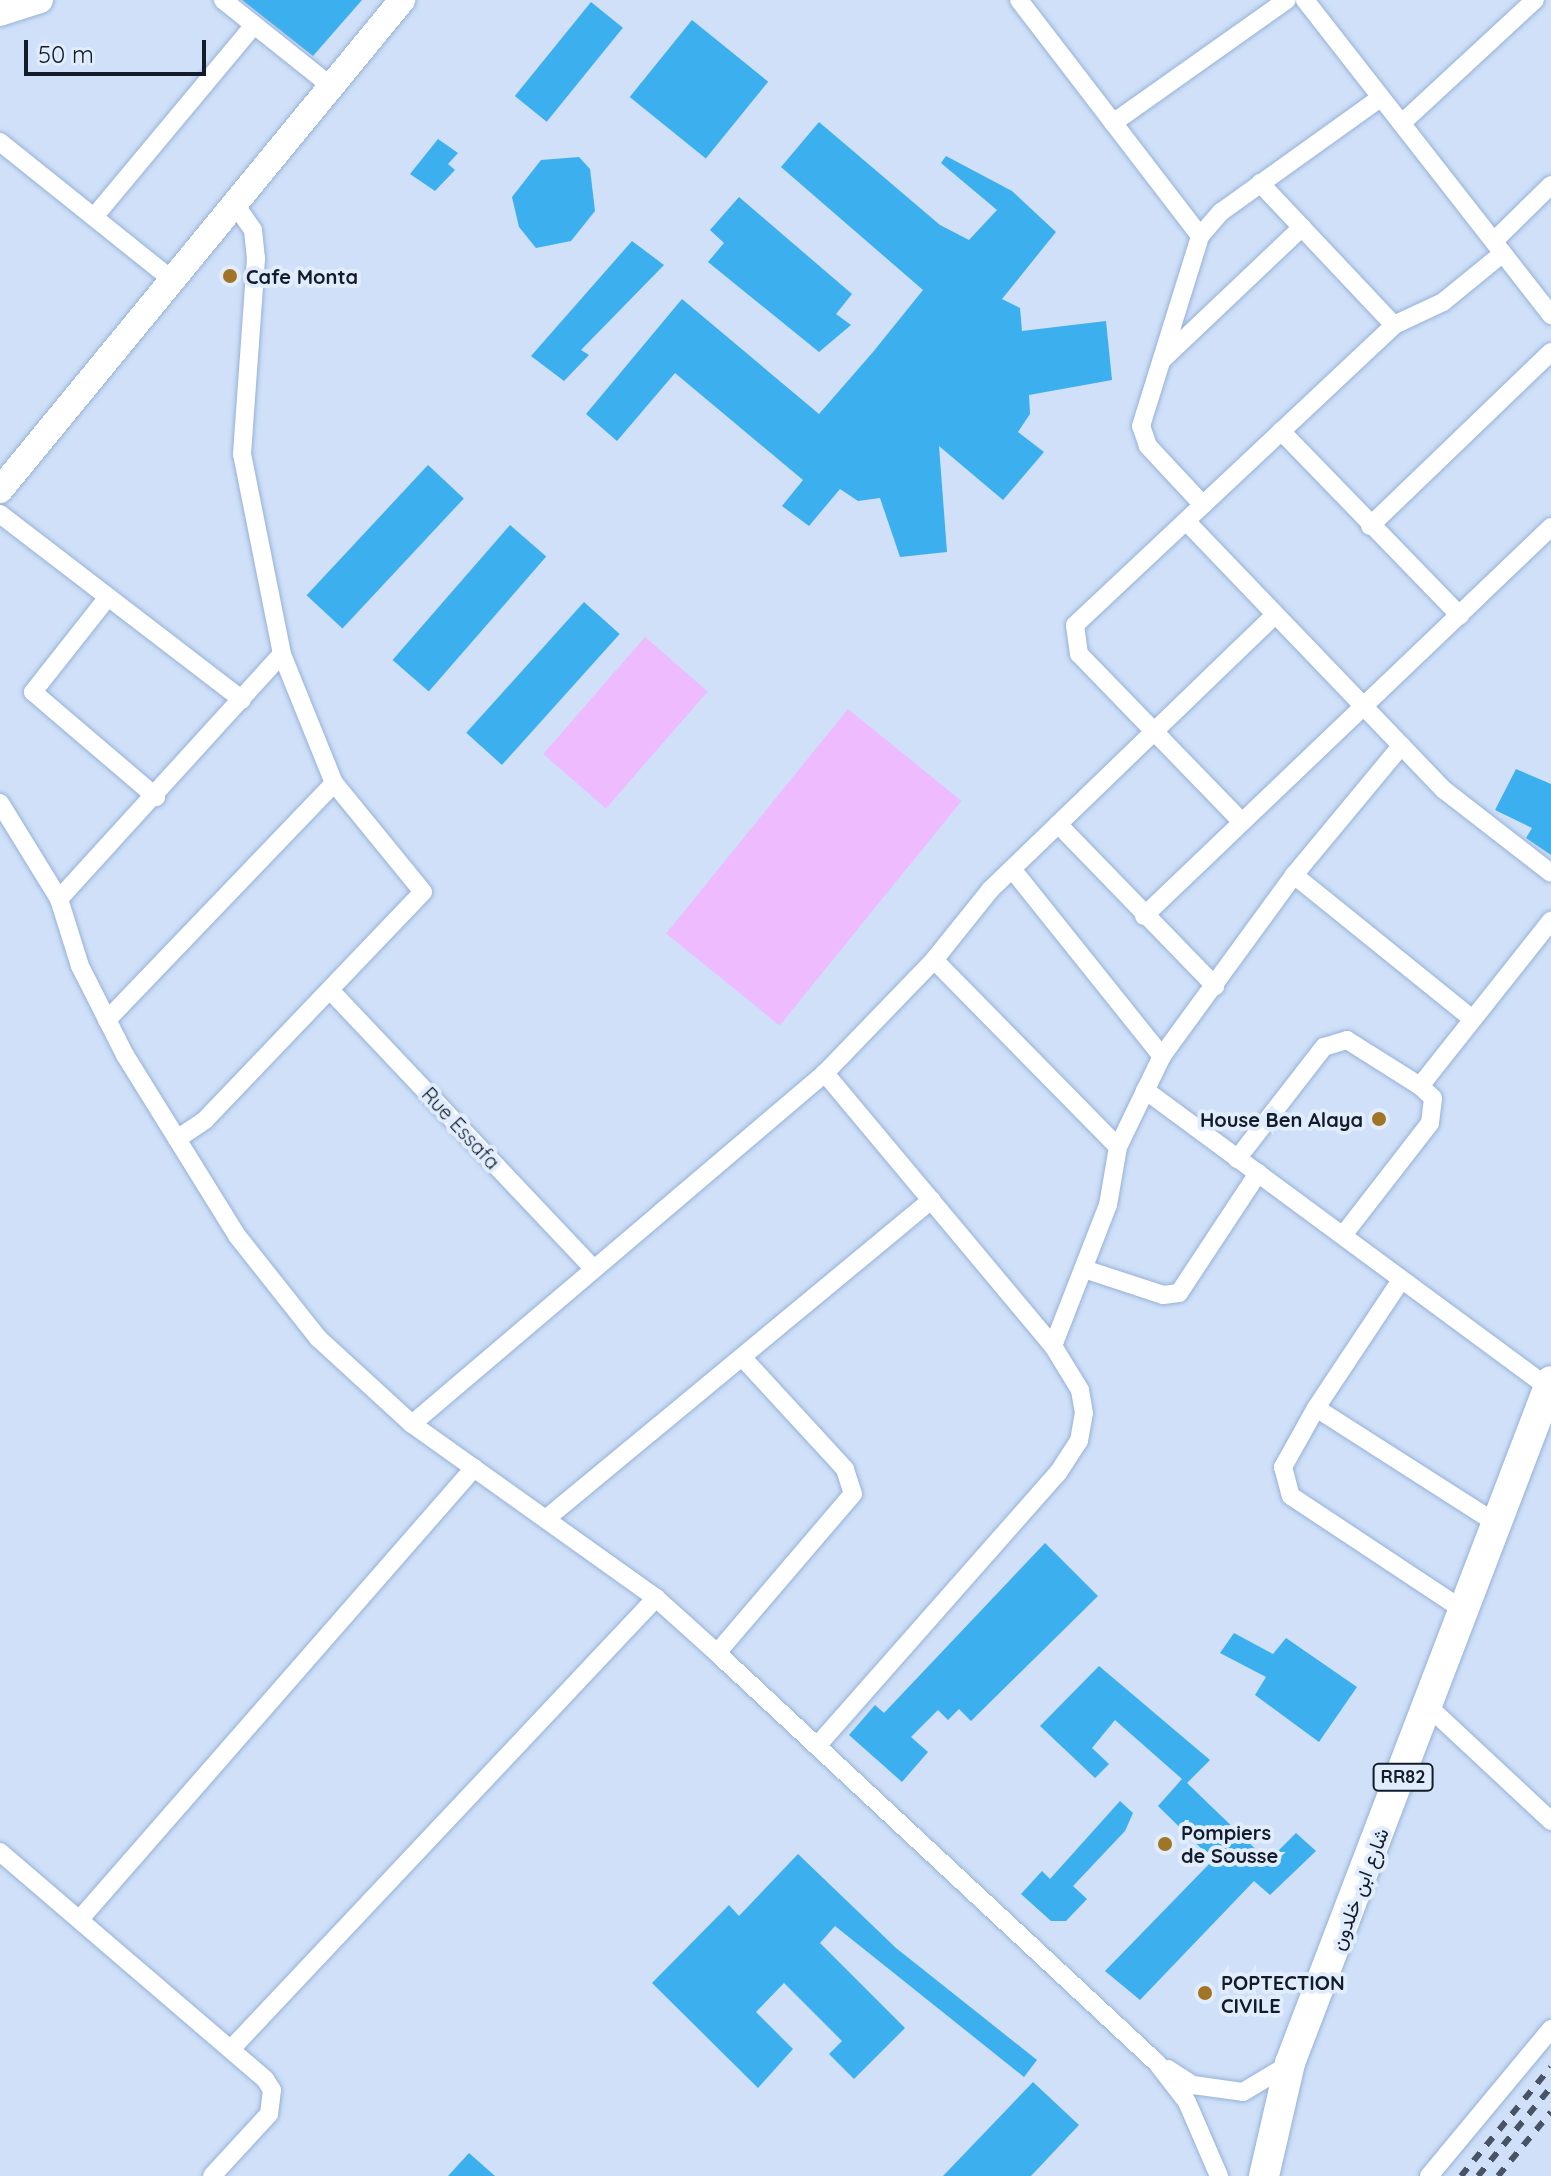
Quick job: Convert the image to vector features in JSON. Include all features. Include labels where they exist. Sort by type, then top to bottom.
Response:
[{"type":"main road","name":"شارع ابن خلدون","points":[[1264,2176],[1290,2063],[1430,1708],[1550,1384]]},
{"type":"street","points":[[223,0],[332,87]]},
{"type":"street","points":[[0,490],[170,278],[402,0]]},
{"type":"street","points":[[1019,0],[1200,236]]},
{"type":"street","points":[[1113,123],[1287,0]]},
{"type":"street","points":[[1305,0],[1551,315]]},
{"type":"street","points":[[1402,123],[1535,0]]},
{"type":"street","points":[[0,13],[29,2]]},
{"type":"street","points":[[94,217],[254,25]]},
{"type":"street","points":[[1203,505],[1141,436],[1200,236],[1260,183],[1380,98]]},
{"type":"street","points":[[0,142],[170,278]]},
{"type":"street","points":[[1260,183],[1394,325]]},
{"type":"street","points":[[1241,821],[1079,654],[1073,635],[1082,618],[1394,325],[1443,302],[1498,247],[1551,185]]},
{"type":"street","points":[[177,1139],[205,1120],[423,892],[334,783],[282,654],[242,454],[256,259],[253,230],[234,203]]},
{"type":"street","points":[[1161,361],[1302,227]]},
{"type":"street","points":[[1370,526],[1551,352]]},
{"type":"street","points":[[1281,431],[1460,616]]},
{"type":"street","points":[[0,514],[242,700]]},
{"type":"street","points":[[1186,521],[1444,790],[1551,873]]},
{"type":"street","points":[[1144,916],[1361,704],[1460,616],[1551,527]]},
{"type":"street","points":[[108,597],[33,692],[156,797]]},
{"type":"street","points":[[412,1424],[592,1267],[825,1073],[934,960],[1012,869],[1275,615]]},
{"type":"street","points":[[59,899],[156,797],[282,654]]},
{"type":"street","points":[[1053,1346],[1108,1205],[1118,1147],[1162,1056],[1294,875],[1401,746]]},
{"type":"street","points":[[107,1020],[334,783]]},
{"type":"street","points":[[0,803],[59,899],[107,1020],[177,1139],[274,1285],[356,1376],[412,1424],[656,1598],[1157,2063],[1187,2102],[1219,2176]]},
{"type":"street","points":[[1058,824],[1215,986]]},
{"type":"street","points":[[1012,869],[1162,1056]]},
{"type":"street","points":[[1294,875],[1471,1018]]},
{"type":"street","points":[[1420,1086],[1551,921]]},
{"type":"street","points":[[934,960],[1118,1147]]},
{"type":"street","name":"Rue Essafa","points":[[330,990],[592,1267]]},
{"type":"street","points":[[1237,1159],[1315,1055],[1336,1042],[1352,1043],[1420,1086],[1433,1098],[1430,1123],[1344,1234]]},
{"type":"street","points":[[817,1746],[1079,1441],[1084,1403],[1053,1346],[825,1073]]},
{"type":"street","points":[[1145,1090],[1344,1234],[1401,1280],[1550,1384]]},
{"type":"street","points":[[1084,1269],[1163,1295],[1179,1293],[1258,1173]]},
{"type":"street","points":[[547,1518],[932,1200]]},
{"type":"street","points":[[1401,1280],[1316,1408],[1283,1467],[1291,1496],[1466,1612]]},
{"type":"street","points":[[717,1653],[853,1494],[845,1469],[742,1357]]},
{"type":"street","points":[[1316,1408],[1499,1525]]},
{"type":"street","points":[[80,1919],[474,1468]]},
{"type":"street","points":[[233,2047],[656,1598]]},
{"type":"street","points":[[1430,1708],[1551,1821]]},
{"type":"street","points":[[0,1852],[233,2047],[265,2079],[273,2104],[212,2176]]},
{"type":"street","points":[[1429,2176],[1551,2029]]},
{"type":"street","points":[[1157,2063],[1222,2092],[1259,2089],[1290,2063]]},
{"type":"shaded area","points":[[645,637],[708,691],[606,808],[543,754]]},
{"type":"shaded area","points":[[848,709],[961,801],[780,1025],[666,934]]},
{"type":"building","points":[[242,0],[362,0],[313,56]]},
{"type":"building","points":[[591,2],[623,28],[547,122],[515,96]]},
{"type":"building","points":[[692,20],[768,82],[706,159],[630,97]]},
{"type":"building","points":[[819,122],[940,225],[969,240],[997,210],[941,163],[946,156],[1012,191],[1056,232],[1002,299],[1020,308],[1022,331],[1106,321],[1112,380],[1029,395],[1030,414],[1018,432],[1044,452],[1003,500],[939,446],[947,552],[900,557],[880,498],[858,501],[840,489],[809,526],[782,506],[803,480],[675,373],[617,441],[586,414],[682,299],[819,414],[923,290],[781,167]]},
{"type":"building","points":[[438,139],[458,153],[448,164],[455,170],[435,191],[410,174]]},
{"type":"building","points":[[579,157],[590,169],[595,211],[571,241],[536,248],[519,227],[512,197],[541,160]]},
{"type":"building","points":[[739,197],[852,294],[836,314],[851,325],[819,352],[708,262],[724,243],[710,230]]},
{"type":"building","points":[[632,241],[664,265],[581,350],[589,355],[564,381],[531,356]]},
{"type":"building","points":[[428,465],[464,498],[342,629],[307,595]]},
{"type":"building","points":[[510,525],[546,556],[429,692],[393,660]]},
{"type":"building","points":[[584,602],[620,634],[502,765],[466,733]]},
{"type":"building","points":[[1516,769],[1551,784],[1551,855],[1526,838],[1532,828],[1495,810]]},
{"type":"building","points":[[1045,1543],[1098,1596],[971,1721],[959,1709],[948,1720],[938,1710],[911,1737],[928,1752],[902,1782],[849,1735],[875,1705],[884,1713]]},
{"type":"building","points":[[1234,1633],[1273,1654],[1286,1638],[1357,1687],[1319,1742],[1255,1695],[1266,1677],[1220,1653]]},
{"type":"building","points":[[1099,1666],[1210,1760],[1187,1783],[1268,1861],[1296,1833],[1316,1851],[1270,1895],[1254,1881],[1140,2000],[1105,1971],[1213,1860],[1158,1806],[1182,1779],[1115,1720],[1092,1748],[1109,1764],[1095,1778],[1040,1726]]},
{"type":"building","points":[[1120,1801],[1133,1813],[1125,1831],[1073,1886],[1087,1899],[1066,1921],[1051,1921],[1021,1894],[1042,1871],[1050,1879]]},
{"type":"building","points":[[798,1854],[896,1948],[1037,2060],[1024,2077],[835,1926],[820,1943],[905,2028],[854,2079],[829,2054],[842,2041],[784,1983],[756,2012],[793,2049],[758,2088],[652,1983],[729,1905],[739,1916]]},
{"type":"building","points":[[1033,2082],[1079,2125],[1031,2176],[943,2176]]},
{"type":"building","points":[[469,2153],[495,2176],[448,2176]]},
{"type":"railway","points":[[1461,2176],[1551,2067]]},
{"type":"railway","points":[[1478,2176],[1551,2087]]},
{"type":"railway","points":[[1498,2176],[1551,2112]]},
{"type":"place","name":"Cafe Monta","points":[[230,276]]},
{"type":"place","name":"House Ben Alaya","points":[[1379,1119]]},
{"type":"place","name":"Pompiers de Sousse","points":[[1165,1844]]},
{"type":"place","name":"POPTECTION CIVILE","points":[[1205,1993]]}]
